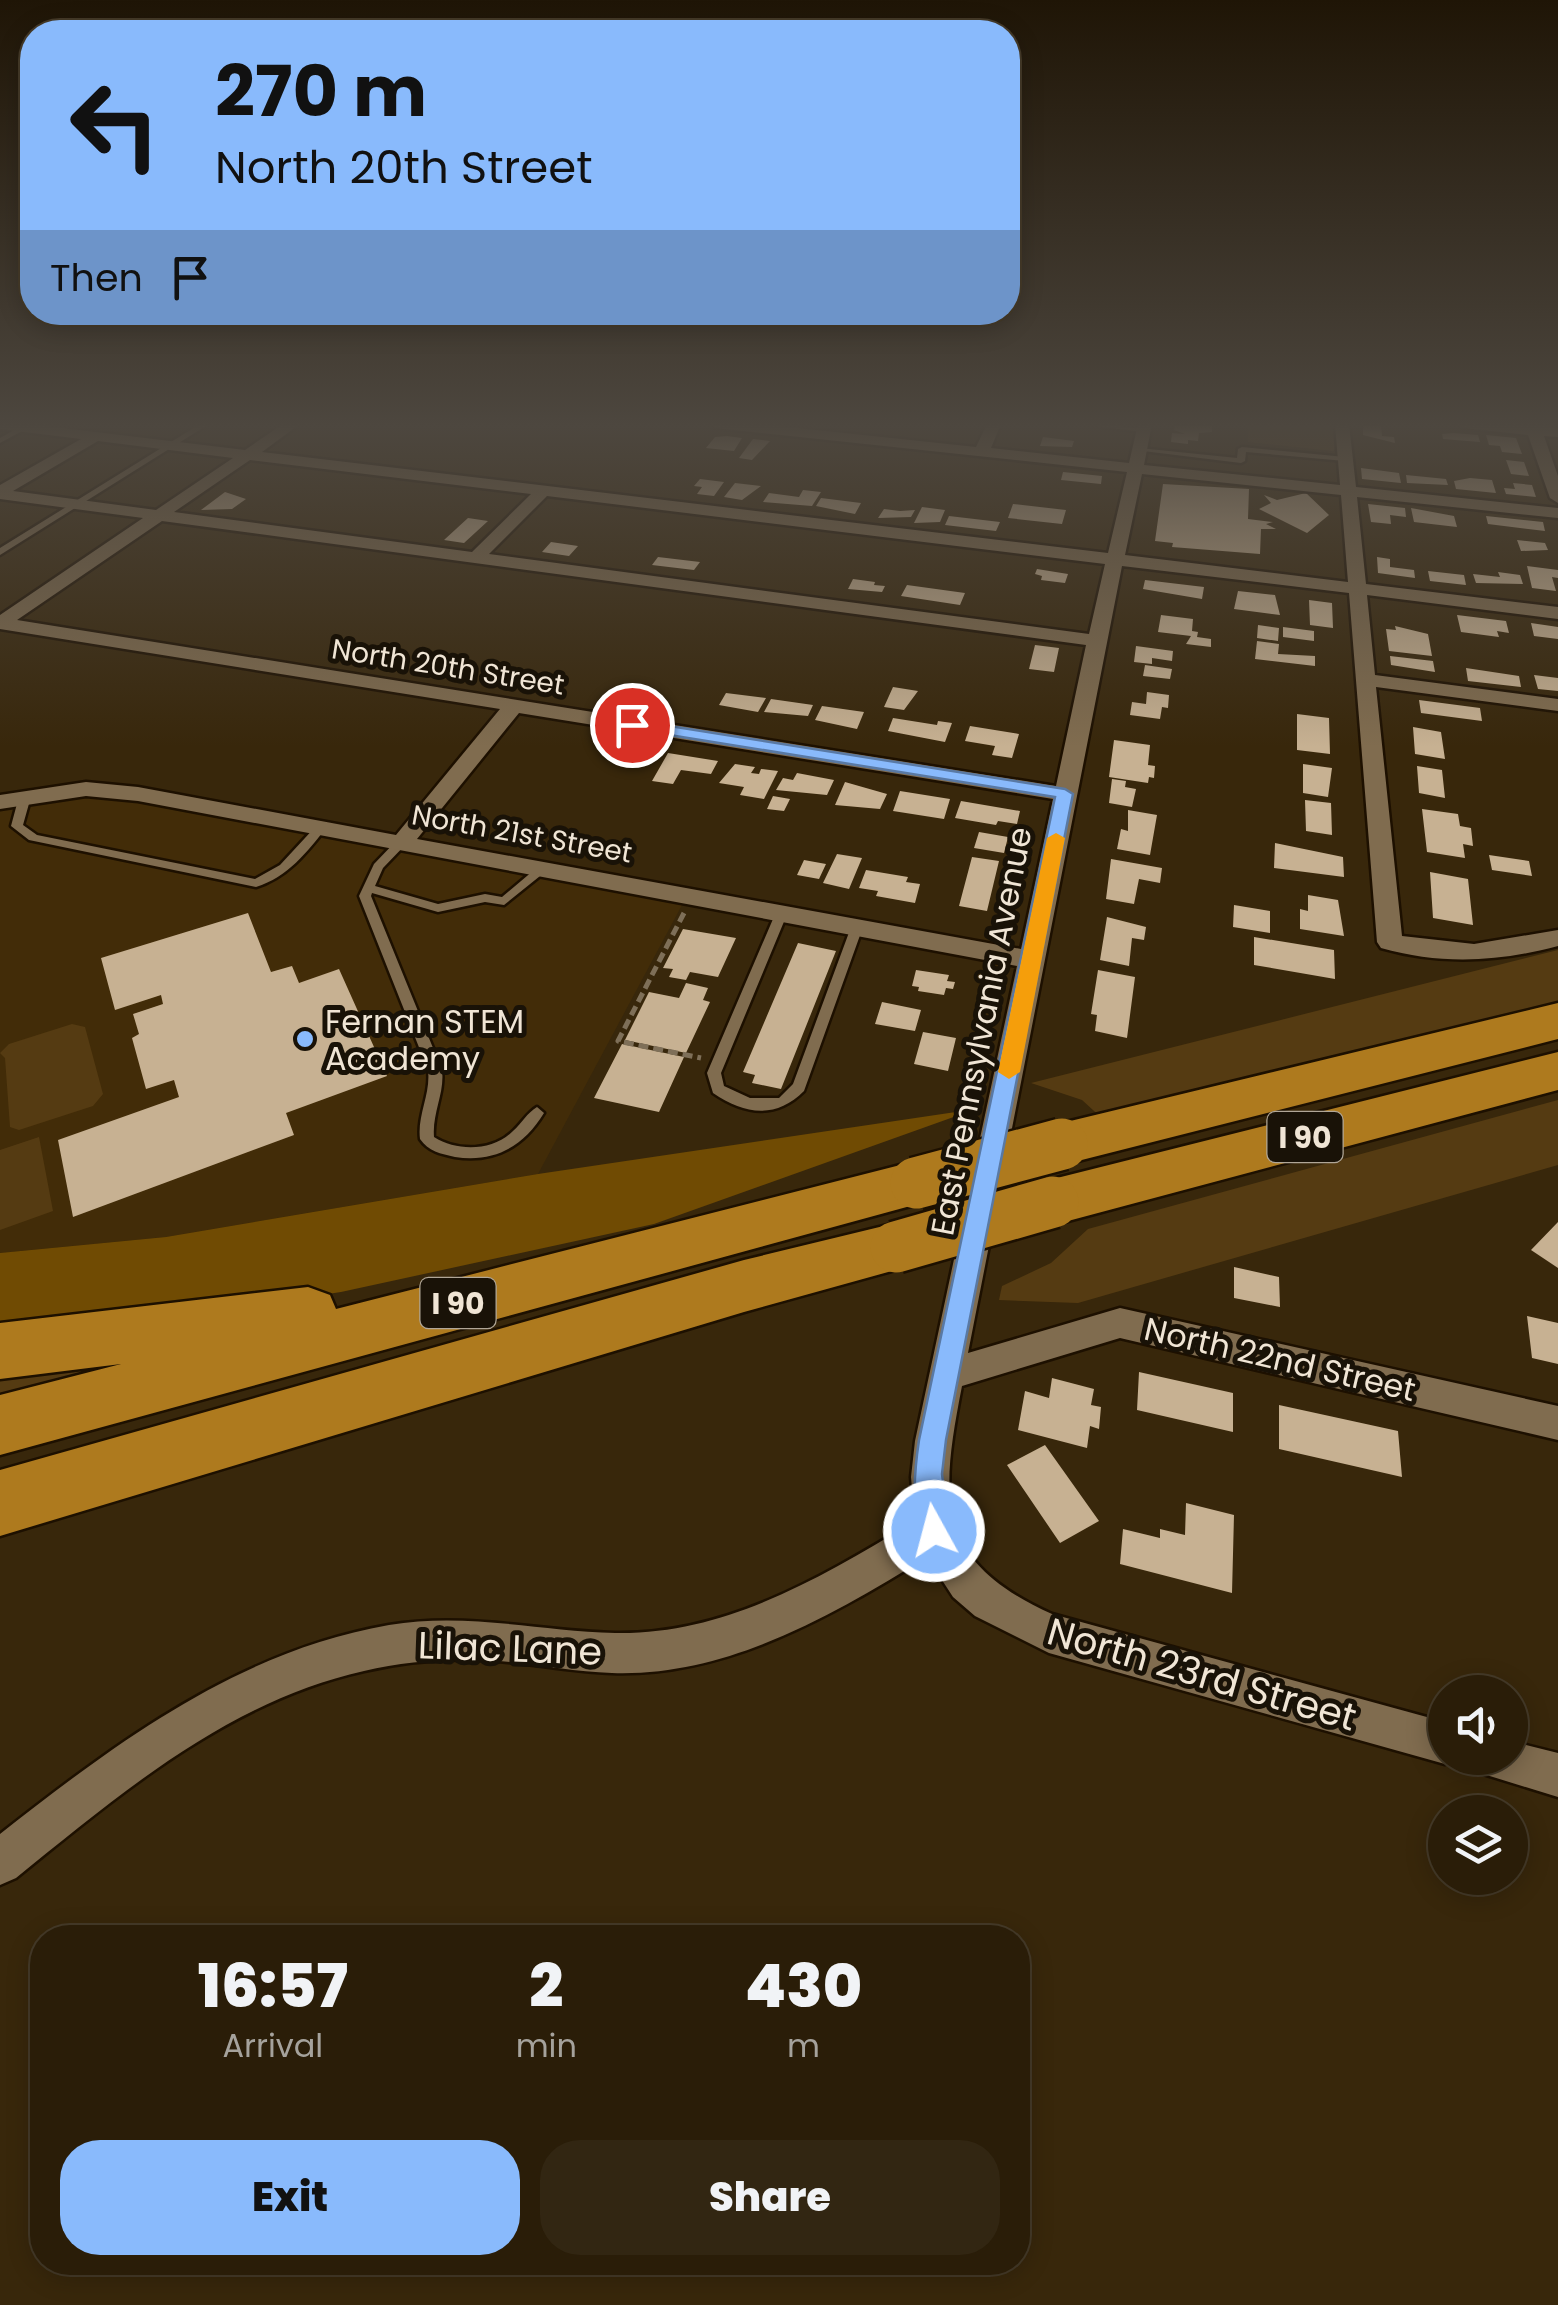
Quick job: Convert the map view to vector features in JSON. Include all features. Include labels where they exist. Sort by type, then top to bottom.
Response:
[{"type":"highway","name":"I 90","points":[[0,1425],[1062,1144],[1558,1021]]},
{"type":"highway","name":"I 90","points":[[0,1503],[744,1286],[1558,1072]]},
{"type":"highway","points":[[0,1350],[302,1315],[428,1294],[733,1230]]},
{"type":"street","points":[[0,623],[134,532]]},
{"type":"street","points":[[272,532],[1096,641]]},
{"type":"street","points":[[475,559],[502,532]]},
{"type":"street","points":[[870,532],[1558,613]]},
{"type":"street","name":"East Pennsylvania Avenue","points":[[969,1586],[934,1531],[928,1474],[1121,532]]},
{"type":"street","points":[[1351,532],[1390,942],[1474,955],[1503,953],[1558,938]]},
{"type":"street","name":"North 20th Street","points":[[0,623],[1065,794]]},
{"type":"street","points":[[1365,680],[1558,705]]},
{"type":"street","points":[[402,842],[514,706]]},
{"type":"street","name":"North 21st Street","points":[[12,801],[72,790],[112,790],[1032,960]]},
{"type":"street","name":"North 22nd Street","points":[[947,1375],[1120,1323],[1558,1422]]},
{"type":"street","name":"Lilac Lane","points":[[0,1862],[117,1769],[182,1726],[234,1697],[298,1670],[387,1647],[462,1638],[636,1653],[701,1644],[762,1624],[827,1596],[934,1531]]},
{"type":"street","name":"North 23rd Street","points":[[969,1586],[1010,1617],[1050,1633],[1428,1738]]},
{"type":"street","points":[[1528,1767],[1558,1776]]},
{"type":"lane","points":[[0,552],[33,532]]},
{"type":"lane","points":[[12,801],[16,826],[33,838],[256,883],[272,879],[321,827]]},
{"type":"lane","points":[[402,842],[378,867],[365,896],[438,1082],[424,1119],[426,1139],[449,1150],[482,1154],[497,1151],[522,1134],[537,1112]]},
{"type":"lane","points":[[367,888],[438,908],[485,898],[504,901],[544,868]]},
{"type":"lane","points":[[782,912],[713,1082],[736,1100],[776,1105],[798,1088],[857,927]]},
{"type":"path","points":[[686,910],[618,1041],[718,1062]]},
{"type":"shaded area","name":"Fernan STEM Academy","points":[[77,797],[106,797],[682,905],[538,1174],[166,1237],[0,1253],[0,809]]},
{"type":"shaded area","points":[[1558,950],[1558,1005],[1105,1121],[1082,1100],[1031,1083]]},
{"type":"shaded area","points":[[72,1024],[85,1027],[103,1094],[93,1106],[19,1130],[10,1127],[5,1058],[0,1053],[9,1044]]},
{"type":"shaded area","points":[[1558,1100],[1558,1165],[1078,1303],[999,1300],[1002,1286],[1051,1263],[1088,1229]]},
{"type":"shaded area","points":[[976,1109],[654,1224],[341,1292],[147,1321],[0,1332],[0,1253],[166,1237],[538,1174]]},
{"type":"shaded area","points":[[39,1137],[53,1211],[0,1230],[0,1150]]},
{"type":"shaded area","points":[[202,1343],[0,1402],[0,1360]]},
{"type":"building","points":[[453,532],[476,532],[464,543],[444,540]]},
{"type":"building","points":[[1156,532],[1261,532],[1260,554],[1172,547],[1173,543],[1155,541]]},
{"type":"building","points":[[1517,540],[1545,543],[1548,550],[1521,551]]},
{"type":"building","points":[[551,542],[578,546],[569,556],[542,552]]},
{"type":"building","points":[[658,557],[700,562],[694,570],[652,565]]},
{"type":"building","points":[[1377,557],[1390,559],[1390,567],[1414,570],[1415,578],[1378,573]]},
{"type":"building","points":[[1527,566],[1558,570],[1558,578],[1552,577],[1556,591],[1532,588]]},
{"type":"building","points":[[1037,569],[1068,574],[1065,583],[1041,580],[1042,576],[1035,574]]},
{"type":"building","points":[[1428,571],[1464,575],[1466,585],[1430,581]]},
{"type":"building","points":[[1498,572],[1520,575],[1523,584],[1476,583],[1473,574],[1500,577]]},
{"type":"building","points":[[853,579],[885,586],[882,592],[848,589]]},
{"type":"building","points":[[1145,580],[1204,587],[1202,599],[1143,589]]},
{"type":"building","points":[[907,585],[965,593],[960,605],[901,596]]},
{"type":"building","points":[[1238,591],[1275,595],[1280,615],[1234,609]]},
{"type":"building","points":[[1309,600],[1332,603],[1333,628],[1310,625]]},
{"type":"building","points":[[1161,615],[1193,619],[1192,631],[1198,632],[1197,637],[1211,639],[1211,647],[1186,644],[1191,636],[1158,632]]},
{"type":"building","points":[[1457,615],[1506,621],[1509,633],[1497,631],[1499,637],[1461,632]]},
{"type":"building","points":[[1531,623],[1558,627],[1558,639],[1534,636]]},
{"type":"building","points":[[1258,625],[1279,628],[1278,641],[1257,638]]},
{"type":"building","points":[[1395,626],[1428,634],[1432,656],[1389,651],[1386,629],[1396,630]]},
{"type":"building","points":[[1283,627],[1314,631],[1314,641],[1283,637]]},
{"type":"building","points":[[1257,641],[1279,644],[1278,654],[1315,656],[1315,666],[1255,659]]},
{"type":"building","points":[[1035,645],[1059,648],[1054,672],[1029,669]]},
{"type":"building","points":[[1136,646],[1173,651],[1172,661],[1152,658],[1152,664],[1134,662]]},
{"type":"building","points":[[1390,656],[1433,661],[1435,672],[1391,665]]},
{"type":"building","points":[[1145,665],[1172,669],[1170,679],[1143,676]]},
{"type":"building","points":[[1466,668],[1519,676],[1521,687],[1468,681]]},
{"type":"building","points":[[1534,675],[1558,678],[1558,691],[1538,689]]},
{"type":"building","points":[[893,687],[918,691],[904,710],[884,707]]},
{"type":"building","points":[[1147,692],[1169,695],[1168,708],[1162,707],[1160,719],[1130,715],[1132,702],[1146,704]]},
{"type":"building","points":[[726,693],[766,698],[758,712],[719,705]]},
{"type":"building","points":[[771,699],[813,705],[808,716],[764,712]]},
{"type":"building","points":[[1419,700],[1480,708],[1482,721],[1421,713]]},
{"type":"building","points":[[822,706],[864,712],[857,729],[815,720]]},
{"type":"building","points":[[1297,714],[1329,718],[1330,754],[1297,750]]},
{"type":"building","points":[[893,718],[937,725],[938,721],[952,723],[945,742],[888,731]]},
{"type":"building","points":[[970,726],[1019,734],[1012,758],[992,755],[995,746],[965,741]]},
{"type":"building","points":[[1413,727],[1441,732],[1445,759],[1415,754]]},
{"type":"building","points":[[1114,740],[1150,745],[1148,765],[1155,766],[1154,778],[1149,777],[1148,783],[1109,777]]},
{"type":"building","points":[[668,753],[718,761],[711,774],[681,770],[673,784],[652,781]]},
{"type":"building","points":[[735,764],[755,767],[751,773],[759,774],[761,769],[778,771],[764,799],[740,795],[744,787],[719,783]]},
{"type":"building","points":[[1303,764],[1332,768],[1328,797],[1303,793]]},
{"type":"building","points":[[1417,766],[1442,770],[1445,798],[1419,793]]},
{"type":"building","points":[[797,773],[834,780],[827,795],[776,790],[783,778],[793,780]]},
{"type":"building","points":[[1112,779],[1126,781],[1125,787],[1136,789],[1132,807],[1109,803]]},
{"type":"building","points":[[845,782],[887,794],[880,809],[835,805]]},
{"type":"building","points":[[900,791],[950,799],[944,819],[893,811]]},
{"type":"building","points":[[773,796],[790,799],[784,811],[767,809]]},
{"type":"building","points":[[1305,800],[1331,803],[1332,835],[1306,831]]},
{"type":"building","points":[[961,801],[1020,811],[1017,824],[998,821],[996,825],[955,818]]},
{"type":"building","points":[[1422,809],[1458,814],[1460,826],[1471,828],[1473,846],[1463,844],[1465,858],[1427,852]]},
{"type":"building","points":[[1128,810],[1157,815],[1150,855],[1117,849],[1121,829],[1128,831]]},
{"type":"building","points":[[979,832],[1008,837],[1004,853],[974,848]]},
{"type":"building","points":[[1275,843],[1343,857],[1344,877],[1274,868]]},
{"type":"building","points":[[837,854],[862,858],[849,889],[823,883]]},
{"type":"building","points":[[1489,855],[1529,861],[1532,876],[1492,870]]},
{"type":"building","points":[[972,857],[999,861],[987,911],[959,906]]},
{"type":"building","points":[[1111,859],[1162,868],[1160,883],[1139,879],[1134,904],[1106,899]]},
{"type":"building","points":[[804,860],[826,864],[819,879],[797,875]]},
{"type":"building","points":[[866,870],[908,877],[906,882],[920,884],[915,903],[876,896],[878,891],[859,888]]},
{"type":"building","points":[[1430,872],[1468,879],[1473,925],[1433,918]]},
{"type":"building","points":[[1308,895],[1338,900],[1344,936],[1300,929],[1300,909],[1308,911]]},
{"type":"building","points":[[1234,905],[1270,911],[1270,933],[1233,927]]},
{"type":"building","points":[[248,913],[271,972],[292,966],[299,983],[339,969],[387,1076],[286,1113],[294,1135],[73,1217],[58,1140],[179,1097],[174,1080],[146,1089],[132,1038],[139,1034],[133,1014],[163,1004],[161,995],[115,1010],[101,958]]},
{"type":"building","points":[[1107,917],[1146,927],[1144,940],[1132,938],[1129,966],[1100,960]]},
{"type":"building","points":[[683,929],[736,938],[718,977],[690,972],[686,980],[669,977],[673,969],[663,968]]},
{"type":"building","points":[[1254,937],[1334,950],[1335,979],[1254,965]]},
{"type":"building","points":[[798,943],[836,951],[781,1089],[752,1083],[755,1075],[743,1072]]},
{"type":"building","points":[[916,970],[949,975],[947,981],[955,982],[953,989],[946,988],[944,995],[918,991],[919,987],[912,986]]},
{"type":"building","points":[[1098,970],[1135,977],[1127,1038],[1095,1031],[1097,1015],[1091,1014]]},
{"type":"building","points":[[686,983],[708,988],[703,1000],[710,1002],[686,1053],[625,1040],[649,992],[679,998]]},
{"type":"building","points":[[882,1002],[921,1010],[915,1031],[875,1024]]},
{"type":"building","points":[[923,1032],[956,1038],[948,1071],[914,1064]]},
{"type":"building","points":[[622,1044],[684,1057],[659,1112],[594,1098]]},
{"type":"building","points":[[1558,1222],[1558,1268],[1531,1250]]},
{"type":"building","points":[[1234,1267],[1279,1277],[1280,1307],[1234,1298]]},
{"type":"building","points":[[1527,1316],[1558,1323],[1558,1364],[1532,1358]]},
{"type":"building","points":[[1139,1372],[1233,1393],[1233,1432],[1137,1410]]},
{"type":"building","points":[[1052,1378],[1094,1389],[1091,1405],[1101,1407],[1099,1429],[1090,1426],[1087,1448],[1018,1430],[1025,1391],[1049,1398]]},
{"type":"building","points":[[1279,1405],[1398,1431],[1402,1477],[1279,1449]]},
{"type":"building","points":[[1045,1445],[1099,1521],[1060,1543],[1007,1465]]},
{"type":"building","points":[[1186,1503],[1234,1515],[1232,1593],[1120,1564],[1123,1529],[1160,1538],[1160,1529],[1185,1535]]},
{"type":"slow traffic","points":[[1009,1072],[1056,838]]},
{"type":"place","name":"Fernan STEM Academy","points":[[305,1039]]},
{"type":"route","points":[[632,725],[1065,794],[933,1440],[928,1474],[934,1531]]}]
